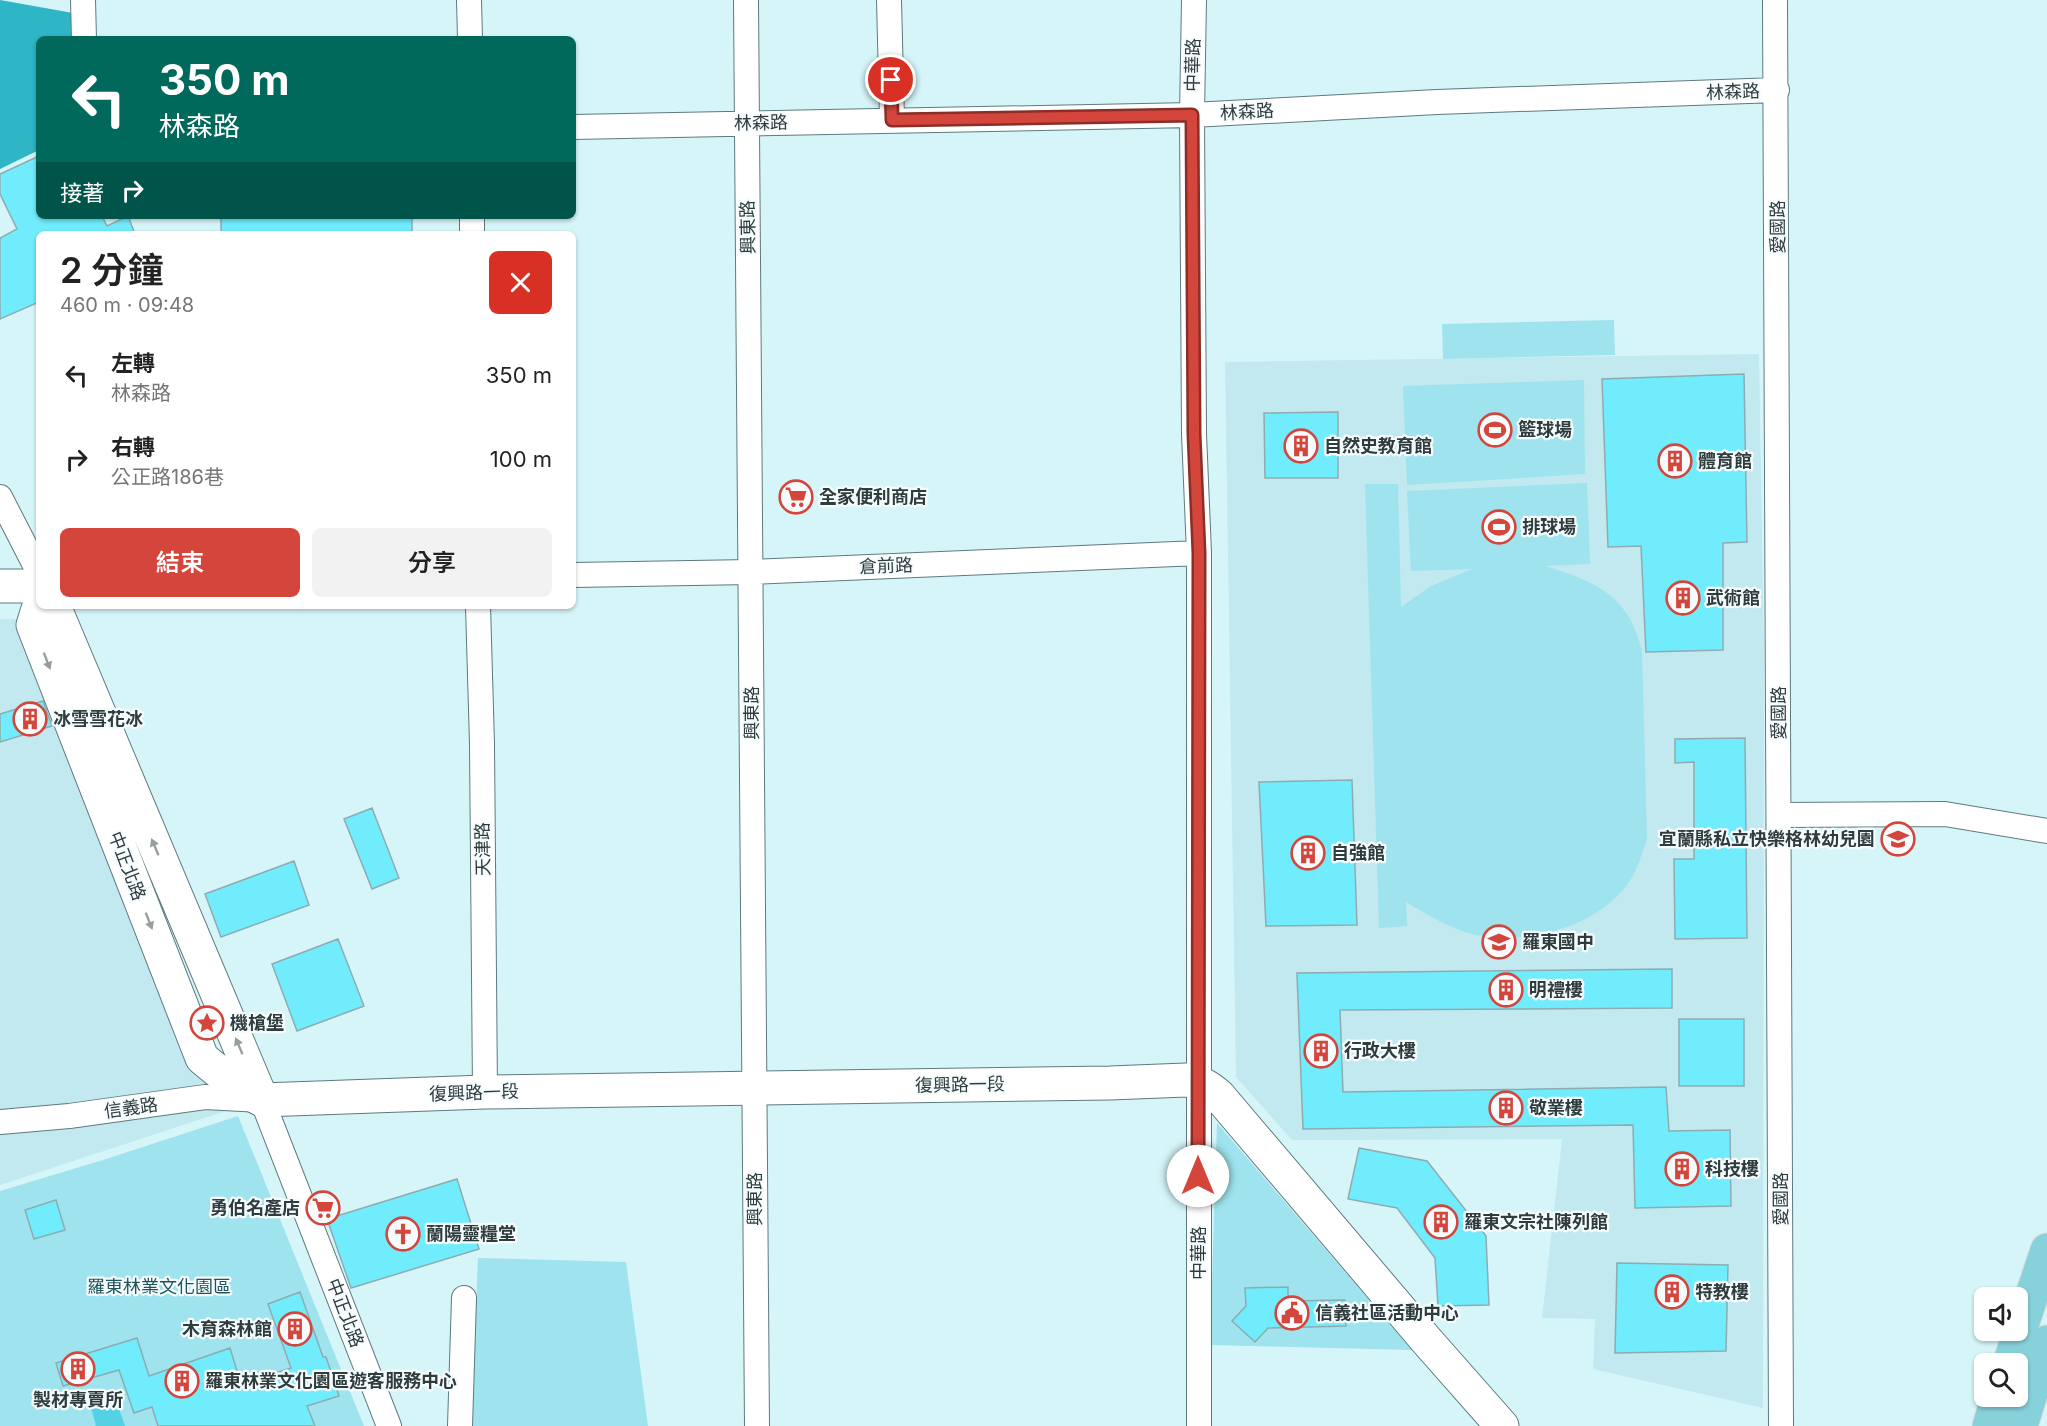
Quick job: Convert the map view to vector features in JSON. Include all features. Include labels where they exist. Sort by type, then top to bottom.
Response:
[{"type":"main road","points":[[0,586],[36,586]]},
{"type":"main road","name":"中正北路","points":[[38,609],[33,625],[202,1058],[236,1086],[262,1100]]},
{"type":"main road","name":"中正北路","points":[[55,609],[262,1100]]},
{"type":"main road","name":"復興路一段","points":[[262,1100],[485,1092],[1186,1080],[1198,1082]]},
{"type":"main road","points":[[1198,1082],[1208,1086],[1218,1096],[1502,1426]]},
{"type":"main road","points":[[2013,1353],[2047,1250]]},
{"type":"main road","points":[[2021,1426],[2047,1342]]},
{"type":"main road","points":[[1989,1426],[1995,1407]]},
{"type":"main road","points":[[2041,1426],[2047,1408]]},
{"type":"street","points":[[83,0],[84,36]]},
{"type":"street","points":[[469,0],[470,36]]},
{"type":"street","name":"興東路","points":[[746,0],[757,1426]]},
{"type":"street","points":[[888,0],[892,120]]},
{"type":"street","name":"中華路","points":[[1194,0],[1192,115],[1194,434],[1199,553],[1199,1426]]},
{"type":"street","name":"愛國路","points":[[1776,0],[1781,1426]]},
{"type":"street","name":"林森路","points":[[576,126],[1192,115],[1437,102],[1777,90]]},
{"type":"street","points":[[0,497],[36,567]]},
{"type":"street","name":"倉前路","points":[[576,575],[751,572],[1199,553]]},
{"type":"street","name":"天津路","points":[[478,609],[482,744],[485,1092]]},
{"type":"street","points":[[1779,815],[1945,814],[2047,831]]},
{"type":"street","name":"信義路","points":[[0,1122],[69,1116],[205,1097],[262,1100]]},
{"type":"street","name":"中正北路","points":[[262,1100],[389,1426]]},
{"type":"street","points":[[460,1426],[464,1298]]},
{"type":"shaded area","points":[[0,0],[73,13],[72,36],[36,36],[36,151],[0,169]]},
{"type":"shaded area","name":"羅東國中","points":[[1759,354],[1764,655],[1763,1408],[1593,1369],[1595,1319],[1542,1318],[1562,1139],[1292,1140],[1236,1077],[1225,362]]},
{"type":"shaded area","points":[[0,619],[16,619],[95,832],[193,1067],[232,1109],[0,1185]]},
{"type":"shaded area","points":[[116,1400],[125,1426],[94,1426],[96,1425],[91,1408]]},
{"type":"green space","points":[[1614,320],[1615,355],[1443,359],[1442,324]]},
{"type":"green space","name":"籃球場","points":[[1584,380],[1585,474],[1407,485],[1403,386]]},
{"type":"green space","points":[[1587,483],[1590,564],[1545,566],[1580,578],[1608,594],[1629,616],[1642,651],[1647,839],[1635,872],[1615,898],[1599,911],[1561,929],[1540,934],[1497,937],[1468,933],[1449,926],[1406,902],[1407,926],[1379,928],[1365,484],[1398,484],[1401,607],[1431,586],[1472,569],[1411,571],[1407,491]]},
{"type":"green space","name":"羅東林業文化園區","points":[[238,1116],[364,1426],[0,1426],[0,1191]]},
{"type":"green space","points":[[1217,1123],[1412,1350],[1210,1345]]},
{"type":"green space","points":[[478,1258],[626,1262],[648,1426],[471,1426]]},
{"type":"building","points":[[36,157],[36,219],[104,219],[107,226],[122,219],[129,219],[134,231],[36,231],[36,303],[0,319],[0,238],[17,229],[0,194],[0,174]]},
{"type":"building","points":[[221,219],[412,219],[412,231],[221,231]]},
{"type":"building","name":"體育館","points":[[1744,374],[1747,542],[1723,543],[1723,650],[1646,652],[1641,546],[1608,547],[1602,379]]},
{"type":"building","name":"自然史教育館","points":[[1338,412],[1338,478],[1265,478],[1264,413]]},
{"type":"building","name":"冰雪雪花冰","points":[[43,701],[52,726],[0,742],[0,714]]},
{"type":"building","points":[[1745,738],[1747,938],[1675,939],[1674,859],[1694,859],[1694,762],[1675,763],[1675,739]]},
{"type":"building","name":"自強館","points":[[1352,780],[1357,925],[1266,926],[1259,782]]},
{"type":"building","points":[[372,808],[399,878],[372,889],[344,819]]},
{"type":"building","points":[[294,861],[309,905],[221,937],[205,894]]},
{"type":"building","points":[[338,939],[364,1006],[297,1031],[272,964]]},
{"type":"building","points":[[1672,969],[1672,1008],[1340,1010],[1343,1092],[1666,1087],[1669,1131],[1730,1130],[1731,1206],[1635,1208],[1633,1125],[1303,1129],[1297,973]]},
{"type":"building","points":[[1679,1019],[1744,1019],[1744,1086],[1679,1086]]},
{"type":"building","name":"羅東文宗社陳列館","points":[[1359,1148],[1427,1161],[1486,1236],[1489,1305],[1438,1306],[1435,1258],[1397,1208],[1348,1199]]},
{"type":"building","name":"蘭陽靈糧堂","points":[[457,1179],[479,1249],[351,1288],[327,1219]]},
{"type":"building","points":[[56,1200],[65,1230],[34,1239],[25,1210]]},
{"type":"building","name":"特教樓","points":[[1617,1263],[1728,1265],[1726,1351],[1615,1353]]},
{"type":"building","name":"信義社區活動中心","points":[[1288,1287],[1288,1301],[1345,1300],[1346,1326],[1268,1328],[1255,1342],[1232,1321],[1246,1306],[1245,1288]]},
{"type":"building","points":[[300,1292],[339,1396],[307,1406],[315,1426],[158,1426],[152,1407],[134,1413],[119,1370],[63,1386],[56,1363],[137,1338],[149,1376],[230,1348],[241,1384],[291,1368],[268,1304]]},
{"type":"place","name":"籃球場","points":[[1495,430]]},
{"type":"place","name":"自然史教育館","points":[[1301,446]]},
{"type":"place","name":"體育館","points":[[1675,461]]},
{"type":"place","name":"全家便利商店","points":[[796,497]]},
{"type":"place","name":"排球場","points":[[1499,527]]},
{"type":"place","name":"武術館","points":[[1683,598]]},
{"type":"place","name":"冰雪雪花冰","points":[[30,719]]},
{"type":"place","name":"宜蘭縣私立快樂格林幼兒園","points":[[1898,839]]},
{"type":"place","name":"自強館","points":[[1308,853]]},
{"type":"place","name":"羅東國中","points":[[1499,942]]},
{"type":"place","name":"明禮樓","points":[[1506,990]]},
{"type":"place","name":"機槍堡","points":[[207,1023]]},
{"type":"place","name":"行政大樓","points":[[1321,1051]]},
{"type":"place","name":"敬業樓","points":[[1506,1108]]},
{"type":"place","name":"科技樓","points":[[1682,1169]]},
{"type":"place","name":"勇伯名產店","points":[[323,1208]]},
{"type":"place","name":"羅東文宗社陳列館","points":[[1441,1222]]},
{"type":"place","name":"蘭陽靈糧堂","points":[[403,1234]]},
{"type":"place","name":"特教樓","points":[[1672,1292]]},
{"type":"place","name":"信義社區活動中心","points":[[1292,1313]]},
{"type":"place","name":"木育森林館","points":[[295,1329]]},
{"type":"place","name":"製材專賣所","points":[[78,1369]]},
{"type":"place","name":"羅東林業文化園區遊客服務中心","points":[[182,1381]]},
{"type":"route","points":[[891,80],[892,120],[1192,115],[1194,434],[1199,553],[1198,1176]]}]
